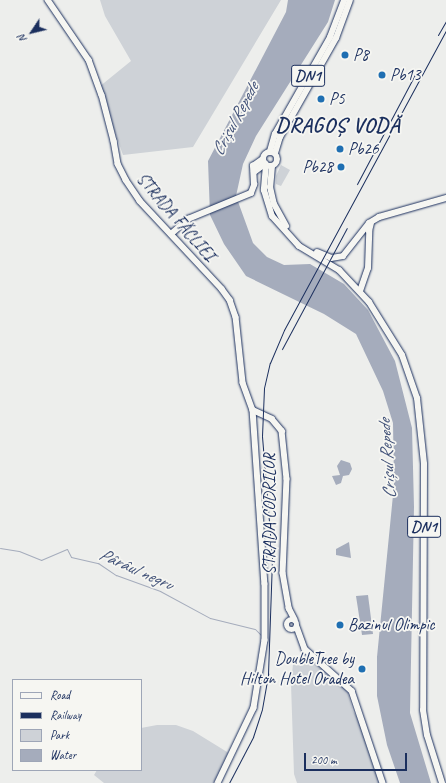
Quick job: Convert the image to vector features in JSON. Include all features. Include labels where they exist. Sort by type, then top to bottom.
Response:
[{"type":"main road","name":"DN1","points":[[266,164],[277,162],[272,152],[275,134],[330,37],[344,0]]},
{"type":"main road","name":"DN1","points":[[272,152],[336,38],[350,0]]},
{"type":"main road","name":"DN1","points":[[272,152],[265,153],[266,164],[270,187],[278,214],[294,237],[309,249],[332,258],[343,256],[372,221],[394,211],[446,198]]},
{"type":"main road","name":"DN1","points":[[266,164],[264,190],[272,216],[299,246],[326,261],[360,291],[386,326],[402,355],[414,387],[420,417],[424,464],[423,710],[427,735],[442,783]]},
{"type":"main road","points":[[360,291],[368,268],[369,230],[372,221]]},
{"type":"street","name":"STRADA FĂCLIEI","points":[[48,0],[89,60],[102,96],[119,169],[140,201],[230,300],[236,317],[243,383],[253,410],[265,584],[262,667],[249,722],[218,783]]},
{"type":"street","points":[[171,234],[188,219],[244,198],[253,190],[254,172],[266,164]]},
{"type":"street","name":"STRADA CODRILOR","points":[[253,410],[272,419],[282,431],[287,479],[283,573],[289,608],[288,621]]},
{"type":"street","name":"STRADA CODRILOR","points":[[289,608],[295,620],[295,629]]},
{"type":"street","points":[[295,620],[288,621],[287,626],[295,629],[310,654],[352,690],[383,783]]},
{"type":"green space","points":[[100,0],[281,0],[193,147],[123,155],[99,87],[131,61],[105,16]]},
{"type":"green space","points":[[281,165],[290,170],[281,186],[276,184],[276,176]]},
{"type":"green space","points":[[302,653],[346,686],[353,711],[365,730],[382,783],[297,783],[294,774],[291,684],[293,664]]},
{"type":"green space","points":[[157,725],[176,725],[193,731],[232,755],[218,783],[104,783],[94,775],[96,771],[142,771],[142,728]]},
{"type":"water","name":"Crișul Repede","points":[[288,0],[335,0],[328,22],[256,136],[243,164],[236,196],[253,243],[267,257],[284,265],[310,264],[344,284],[368,310],[395,361],[412,428],[414,507],[410,713],[431,783],[400,783],[387,745],[377,696],[377,657],[394,485],[393,423],[383,391],[356,334],[324,314],[246,276],[224,244],[210,215],[208,161],[286,12]]},
{"type":"water","points":[[341,460],[350,463],[352,469],[349,475],[343,476],[341,483],[336,485],[332,476],[340,475],[337,466]]},
{"type":"water","points":[[349,542],[351,558],[336,555],[336,549]]},
{"type":"water","points":[[368,595],[373,634],[362,635],[356,596]]},
{"type":"waterway","name":"Pârâul negru","points":[[0,548],[19,551],[41,560],[67,549],[71,557],[98,563],[116,575],[160,591],[210,618],[255,629],[262,636]]},
{"type":"railway","points":[[438,35],[446,21]]},
{"type":"railway","points":[[229,783],[253,737],[262,709],[268,674],[272,558],[262,436],[264,388],[270,363],[284,330],[446,31]]},
{"type":"railway","points":[[357,184],[418,69]]},
{"type":"railway","points":[[282,349],[347,228]]},
{"type":"place","name":"P8","points":[[345,55]]},
{"type":"place","name":"Pb13","points":[[382,75]]},
{"type":"place","name":"P5","points":[[321,99]]},
{"type":"place","name":"Pb26","points":[[340,149]]},
{"type":"place","name":"Pb28","points":[[341,167]]},
{"type":"place","name":"Bazinul Olimpic","points":[[340,625]]},
{"type":"place","name":"DoubleTree by Hilton Hotel Oradea","points":[[362,669]]},
{"type":"district","name":"DRAGOȘ VODĂ","points":[[338,125]]}]
